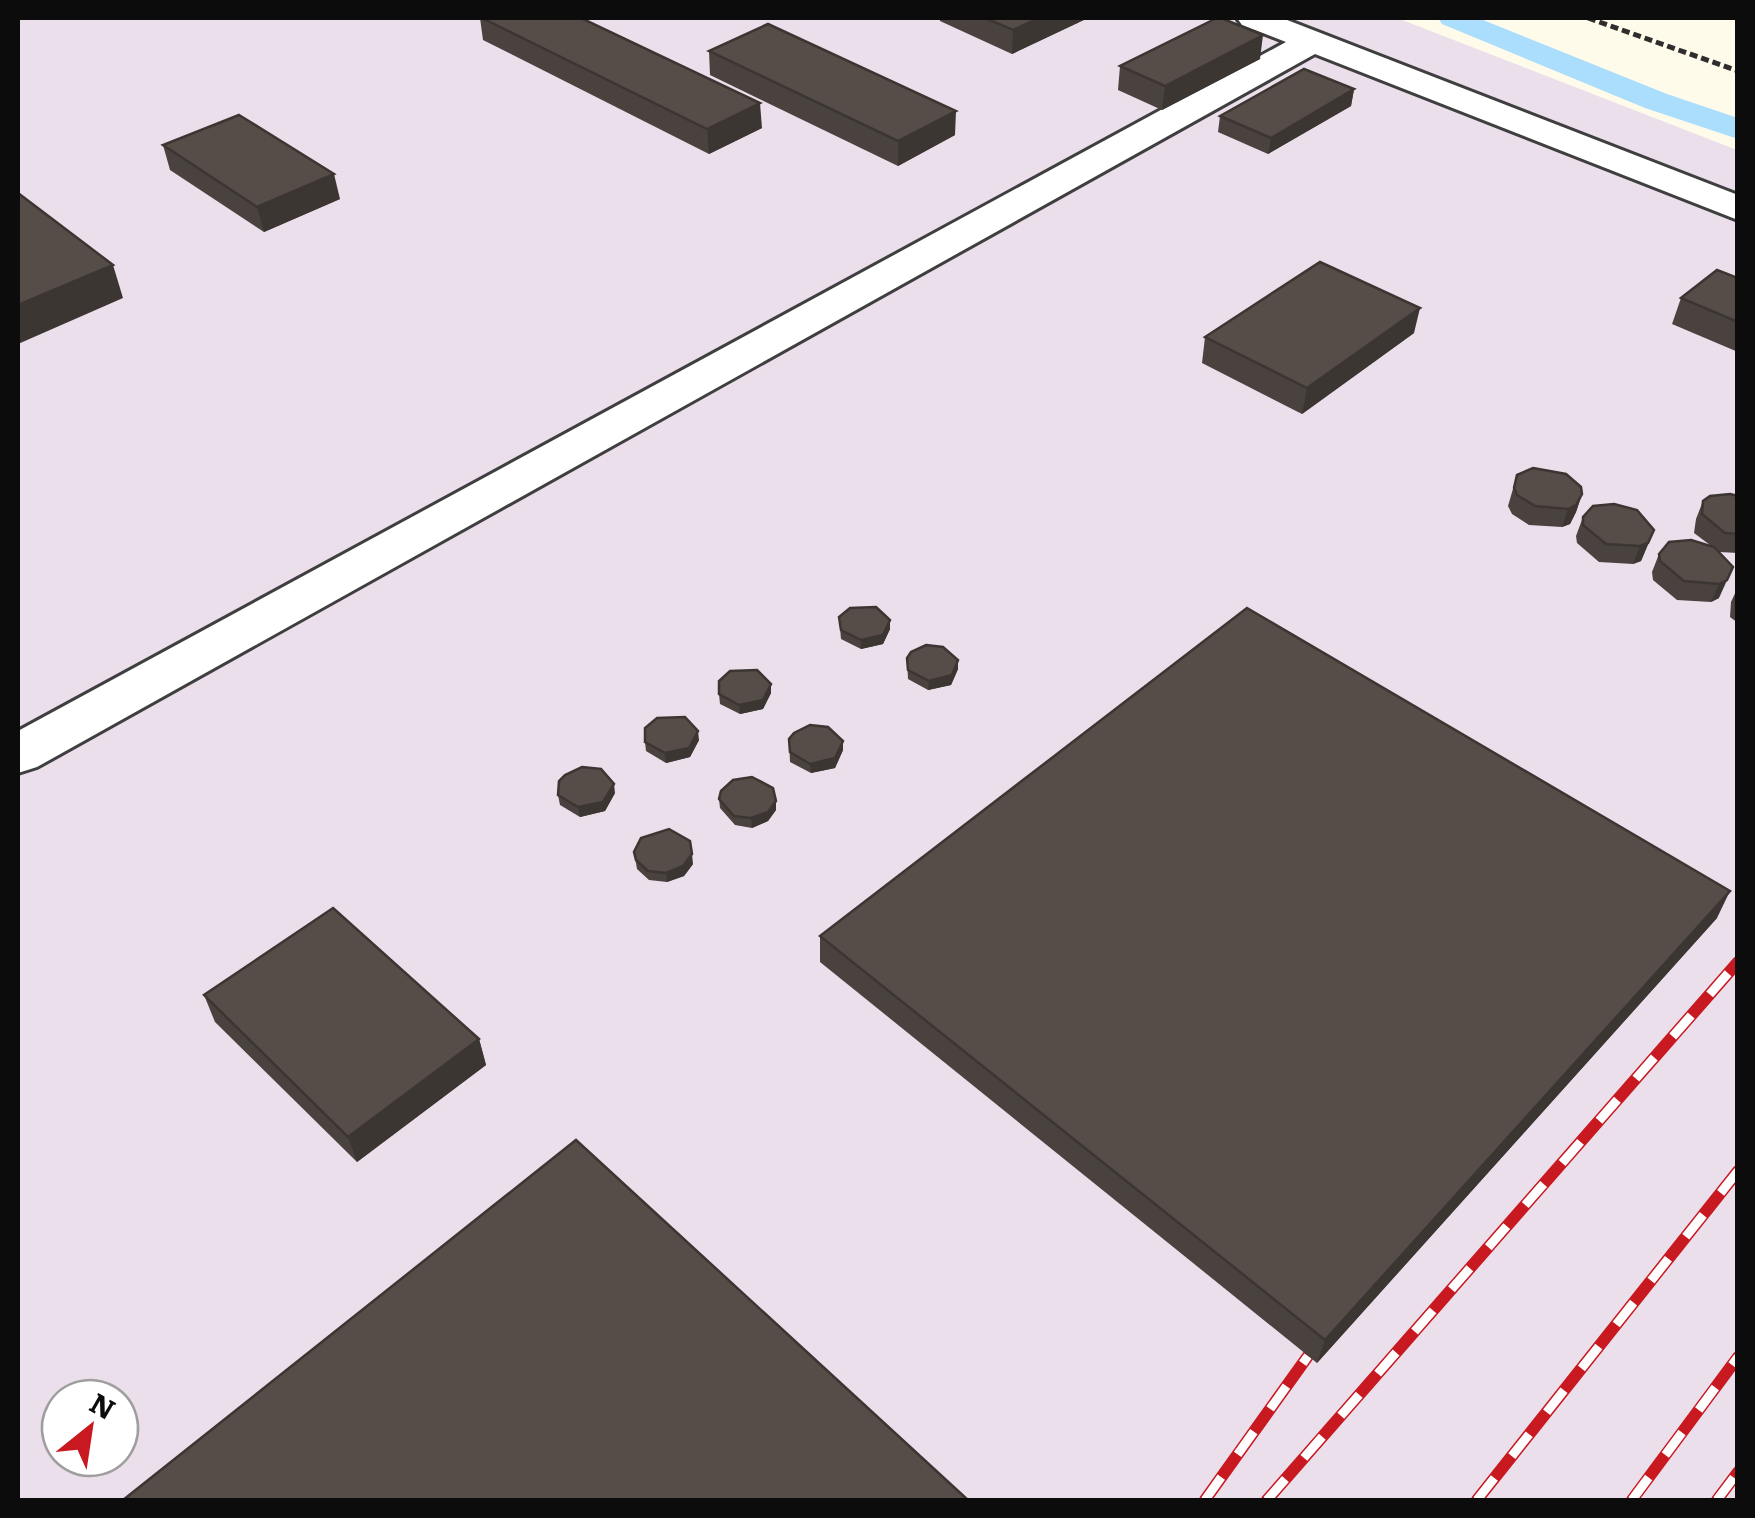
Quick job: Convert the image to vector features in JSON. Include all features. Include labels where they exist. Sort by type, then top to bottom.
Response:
[{"type":"street","points":[[1254,18],[1738,209]]},
{"type":"street","points":[[18,754],[1314,41]]},
{"type":"path","points":[[1588,18],[1738,71]]},
{"type":"shaded area","points":[[18,18],[1397,18],[1737,150],[1737,1500],[18,1500]]},
{"type":"building","points":[[482,18],[581,18],[760,103],[707,129]]},
{"type":"building","points":[[985,18],[1039,18],[1013,30]]},
{"type":"building","points":[[1217,18],[1263,35],[1165,86],[1120,66]]},
{"type":"building","points":[[768,24],[956,111],[898,141],[709,51]]},
{"type":"building","points":[[1304,69],[1354,89],[1271,138],[1220,116]]},
{"type":"building","points":[[239,115],[334,174],[257,207],[163,145]]},
{"type":"building","points":[[18,193],[113,265],[18,305]]},
{"type":"building","points":[[1320,262],[1420,308],[1307,388],[1205,337]]},
{"type":"building","points":[[1717,270],[1738,278],[1738,322],[1681,298]]},
{"type":"building","points":[[1533,468],[1566,474],[1581,487],[1576,505],[1568,509],[1535,506],[1517,495],[1517,475]]},
{"type":"building","points":[[1710,496],[1738,496],[1738,534],[1725,533],[1702,514],[1703,501]]},
{"type":"building","points":[[1614,504],[1637,510],[1654,530],[1648,543],[1606,544],[1583,525],[1583,517],[1593,506]]},
{"type":"building","points":[[1691,540],[1714,547],[1733,567],[1727,580],[1719,584],[1684,581],[1660,561],[1659,554],[1669,542]]},
{"type":"building","points":[[876,607],[890,620],[883,635],[861,640],[841,630],[839,617],[850,608]]},
{"type":"building","points":[[1247,608],[1730,891],[1325,1340],[820,936]]},
{"type":"building","points":[[926,645],[943,647],[958,660],[952,675],[929,681],[908,670],[911,652]]},
{"type":"building","points":[[757,670],[771,684],[763,700],[739,705],[719,694],[719,681],[730,671]]},
{"type":"building","points":[[685,717],[698,731],[689,748],[665,753],[645,742],[645,728],[657,718]]},
{"type":"building","points":[[810,725],[828,727],[843,741],[835,758],[810,764],[790,752],[789,739]]},
{"type":"building","points":[[582,767],[601,769],[614,784],[603,802],[578,807],[558,795],[559,781]]},
{"type":"building","points":[[752,777],[773,788],[776,801],[768,812],[751,818],[734,816],[719,799],[721,791],[733,780]]},
{"type":"building","points":[[669,829],[690,841],[692,854],[683,866],[666,873],[648,871],[636,860],[634,852],[641,838]]},
{"type":"building","points":[[333,908],[479,1039],[348,1137],[204,995]]},
{"type":"building","points":[[576,1140],[968,1500],[123,1500]]},
{"type":"waterway","points":[[1453,18],[1656,101],[1738,129]]},
{"type":"railway","points":[[1267,1500],[1738,962]]},
{"type":"railway","points":[[1477,1500],[1738,1171]]},
{"type":"railway","points":[[1205,1500],[1308,1356]]},
{"type":"railway","points":[[1632,1500],[1738,1357]]},
{"type":"railway","points":[[1717,1500],[1738,1472]]}]
